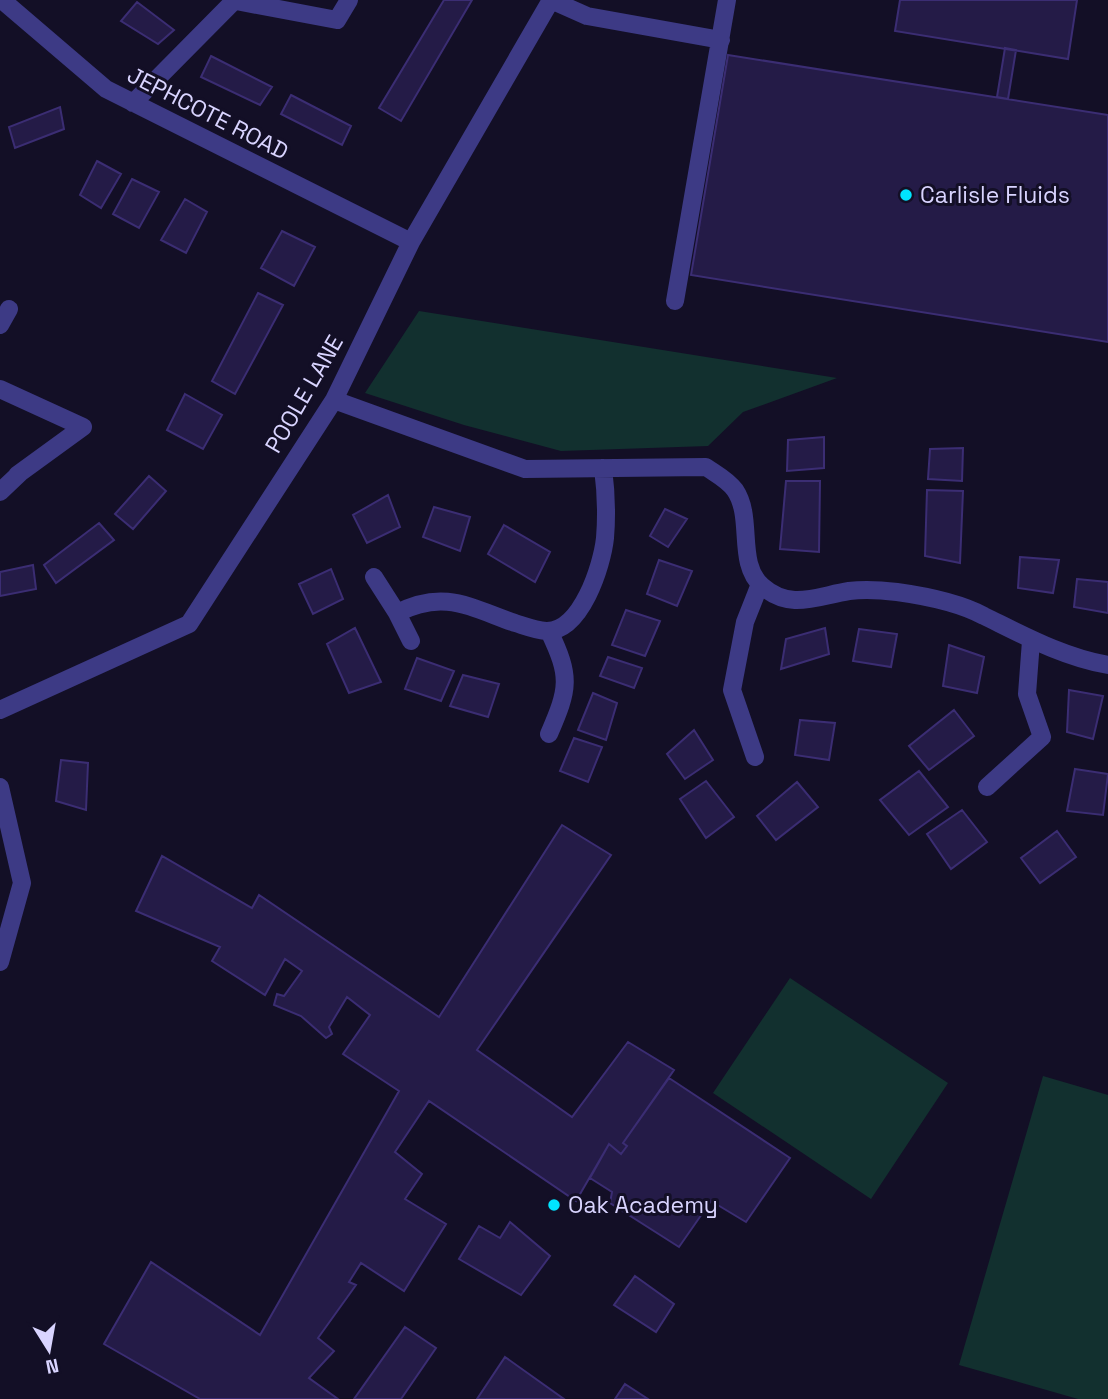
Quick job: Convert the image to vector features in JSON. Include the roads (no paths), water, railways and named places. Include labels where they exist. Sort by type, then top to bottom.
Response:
[{"type":"street","name":"JEPHCOTE ROAD","points":[[2,0],[106,89],[411,242]]},
{"type":"street","points":[[133,103],[235,1],[337,20],[349,0]]},
{"type":"street","points":[[551,0],[587,16],[721,40]]},
{"type":"street","name":"POOLE LANE","points":[[0,710],[189,624],[334,400],[411,242],[551,0]]},
{"type":"street","points":[[676,301],[727,0]]},
{"type":"street","points":[[0,325],[9,309]]},
{"type":"street","points":[[0,389],[83,427],[18,474],[0,492]]},
{"type":"street","points":[[334,400],[525,469],[706,467],[736,491],[747,529],[748,559],[760,584],[773,594],[789,600],[809,601],[848,591],[869,590],[926,598],[983,615],[1031,641],[1108,666]]},
{"type":"street","points":[[397,613],[416,603],[445,600],[534,629],[559,629],[576,616],[590,592],[605,539],[606,494],[603,468]]},
{"type":"street","points":[[374,577],[411,641]]},
{"type":"street","points":[[755,757],[732,690],[745,622],[760,584]]},
{"type":"street","points":[[549,631],[558,650],[566,690],[549,734]]},
{"type":"street","points":[[986,787],[1042,737],[1027,694],[1031,641]]},
{"type":"street","points":[[0,787],[22,883],[0,962]]},
{"type":"place","name":"Carlisle Fluids","points":[[906,195]]},
{"type":"place","name":"Oak Academy","points":[[554,1205]]}]
